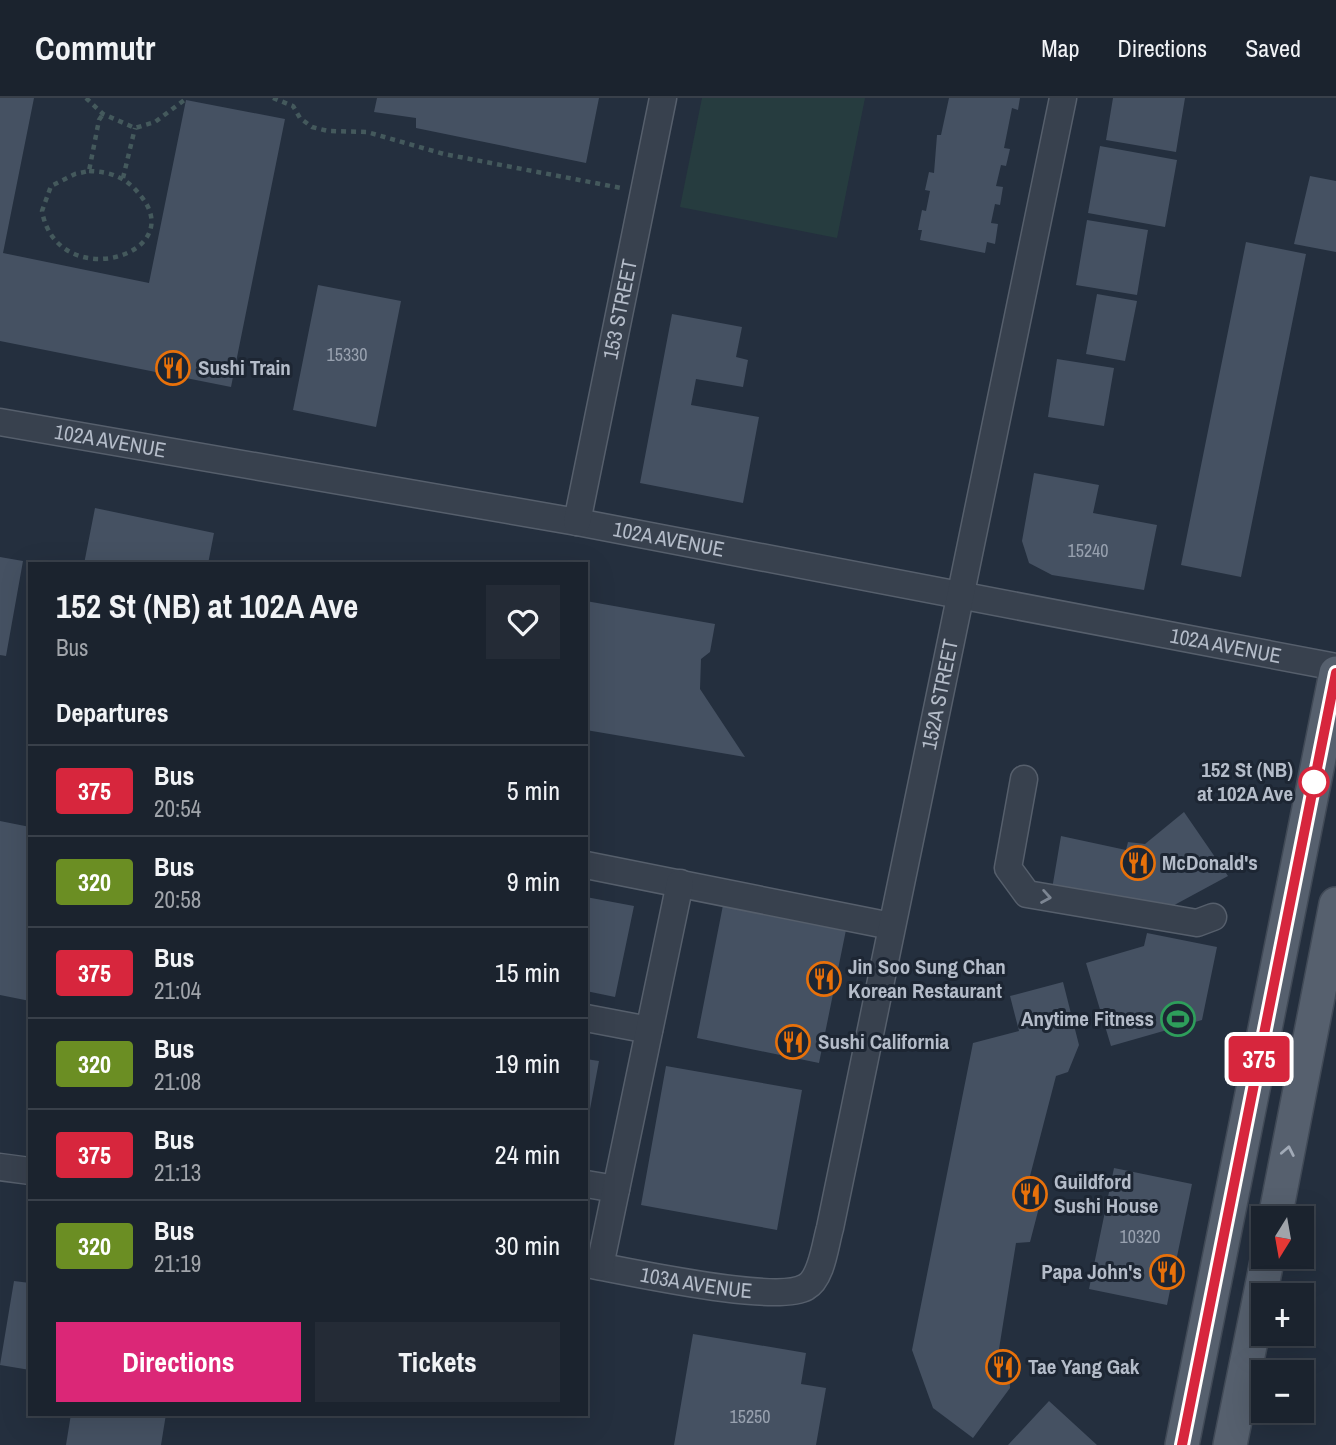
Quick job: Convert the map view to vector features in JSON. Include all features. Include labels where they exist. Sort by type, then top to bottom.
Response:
[{"type":"main road","points":[[1182,1445],[1336,673]]},
{"type":"main road","points":[[1277,1206],[1336,904]]},
{"type":"main road","points":[[1230,1445],[1265,1269]]},
{"type":"street","name":"153 STREET","points":[[577,522],[663,98]]},
{"type":"street","name":"152A STREET","points":[[808,1286],[818,1270],[830,1228],[1063,98]]},
{"type":"street","name":"102A AVENUE","points":[[0,422],[577,522],[1336,667]]},
{"type":"street","points":[[1016,778],[1008,868],[1027,894],[1197,923],[1213,917]]},
{"type":"street","points":[[588,865],[891,926]]},
{"type":"street","points":[[593,1265],[616,1189],[680,883]]},
{"type":"street","points":[[588,1018],[649,1030]]},
{"type":"street","points":[[0,1167],[28,1171]]},
{"type":"street","points":[[588,1184],[616,1189]]},
{"type":"street","name":"103A AVENUE","points":[[593,1265],[739,1289],[789,1293],[808,1286]]},
{"type":"path","points":[[86,98],[103,114],[135,128],[155,122],[187,98]]},
{"type":"path","points":[[273,98],[293,106],[300,118],[312,127],[328,131],[366,132],[444,154],[623,188]]},
{"type":"path","points":[[89,171],[99,120],[103,114]]},
{"type":"path","points":[[123,178],[135,128]]},
{"type":"path","points":[[89,171],[113,173],[123,178],[140,195],[152,213],[149,234],[142,245],[112,260],[79,256],[64,250],[51,237],[42,211],[51,186],[75,174],[89,171]]},
{"type":"green space","points":[[702,98],[865,98],[837,238],[680,207]]},
{"type":"building","points":[[0,98],[34,98],[3,253],[149,283],[186,100],[285,119],[231,387],[0,341]]},
{"type":"building","points":[[377,98],[599,98],[586,163],[416,128],[416,118],[374,112]]},
{"type":"building","points":[[949,98],[1020,98],[1018,110],[1012,108],[1004,148],[1010,149],[1006,166],[1001,165],[996,186],[1003,187],[1000,205],[995,204],[991,223],[998,224],[995,244],[987,242],[985,253],[920,240],[922,230],[918,230],[922,210],[926,211],[930,191],[925,190],[929,172],[934,173],[937,135],[941,135]]},
{"type":"building","points":[[1113,98],[1185,98],[1176,152],[1106,140]]},
{"type":"building","points":[[1100,146],[1177,160],[1165,227],[1088,213]]},
{"type":"building","points":[[1310,176],[1336,181],[1336,252],[1294,244]]},
{"type":"building","points":[[1087,220],[1148,230],[1137,295],[1076,285]]},
{"type":"building","points":[[1246,242],[1306,254],[1241,577],[1181,565]]},
{"type":"building","points":[[318,285],[401,301],[376,427],[293,410]]},
{"type":"building","points":[[1097,294],[1137,301],[1125,361],[1086,354]]},
{"type":"building","points":[[672,314],[742,327],[736,357],[748,360],[743,387],[696,379],[691,405],[759,417],[743,503],[640,483]]},
{"type":"building","points":[[1057,359],[1114,368],[1104,426],[1048,417]]},
{"type":"building","points":[[1034,473],[1099,485],[1093,513],[1157,525],[1144,590],[1052,575],[1029,563],[1022,541]]},
{"type":"building","points":[[95,508],[214,533],[208,562],[84,562]]},
{"type":"building","points":[[0,557],[23,561],[6,656],[0,655]]},
{"type":"building","points":[[588,601],[715,624],[710,652],[701,659],[700,689],[745,757],[588,730]]},
{"type":"building","name":"McDonald's","points":[[1184,812],[1228,876],[1167,909],[1052,889],[1061,836],[1126,850],[1128,842],[1145,844]]},
{"type":"building","points":[[0,821],[28,827],[28,1001],[0,995]]},
{"type":"building","points":[[588,897],[634,906],[615,997],[588,991]]},
{"type":"building","points":[[724,900],[847,925],[819,1063],[697,1038]]},
{"type":"building","points":[[1147,933],[1217,947],[1202,1020],[1111,1046],[1086,963],[1144,946]]},
{"type":"building","points":[[1063,982],[1079,1045],[1068,1072],[1056,1076],[1030,1176],[1042,1196],[1030,1242],[1016,1243],[999,1349],[1009,1360],[1010,1388],[973,1438],[933,1408],[912,1350],[973,1043],[1019,1031],[1010,996]]},
{"type":"building","points":[[588,1059],[599,1061],[588,1120]]},
{"type":"building","points":[[666,1066],[802,1090],[777,1230],[641,1205]]},
{"type":"building","points":[[1114,1168],[1192,1184],[1167,1305],[1089,1289]]},
{"type":"building","points":[[14,1281],[28,1283],[28,1370],[0,1365]]},
{"type":"building","points":[[693,1334],[806,1353],[801,1384],[826,1388],[816,1445],[674,1445]]},
{"type":"building","points":[[1049,1401],[1097,1445],[1008,1445]]},
{"type":"building","points":[[71,1416],[166,1416],[161,1445],[66,1445]]},
{"type":"bus line","name":"375","points":[[1182,1445],[1336,673]]},
{"type":"place","name":"Sushi Train","points":[[173,368]]},
{"type":"place","name":"152 St (NB) at 102A Ave","points":[[1314,782]]},
{"type":"place","name":"McDonald's","points":[[1138,863]]},
{"type":"place","name":"Jin Soo Sung Chan Korean Restaurant","points":[[824,979]]},
{"type":"place","name":"Anytime Fitness","points":[[1178,1019]]},
{"type":"place","name":"Sushi California","points":[[793,1042]]},
{"type":"place","name":"Guildford Sushi House","points":[[1030,1194]]},
{"type":"place","name":"Papa John's","points":[[1167,1272]]},
{"type":"place","name":"Tae Yang Gak","points":[[1003,1367]]}]
